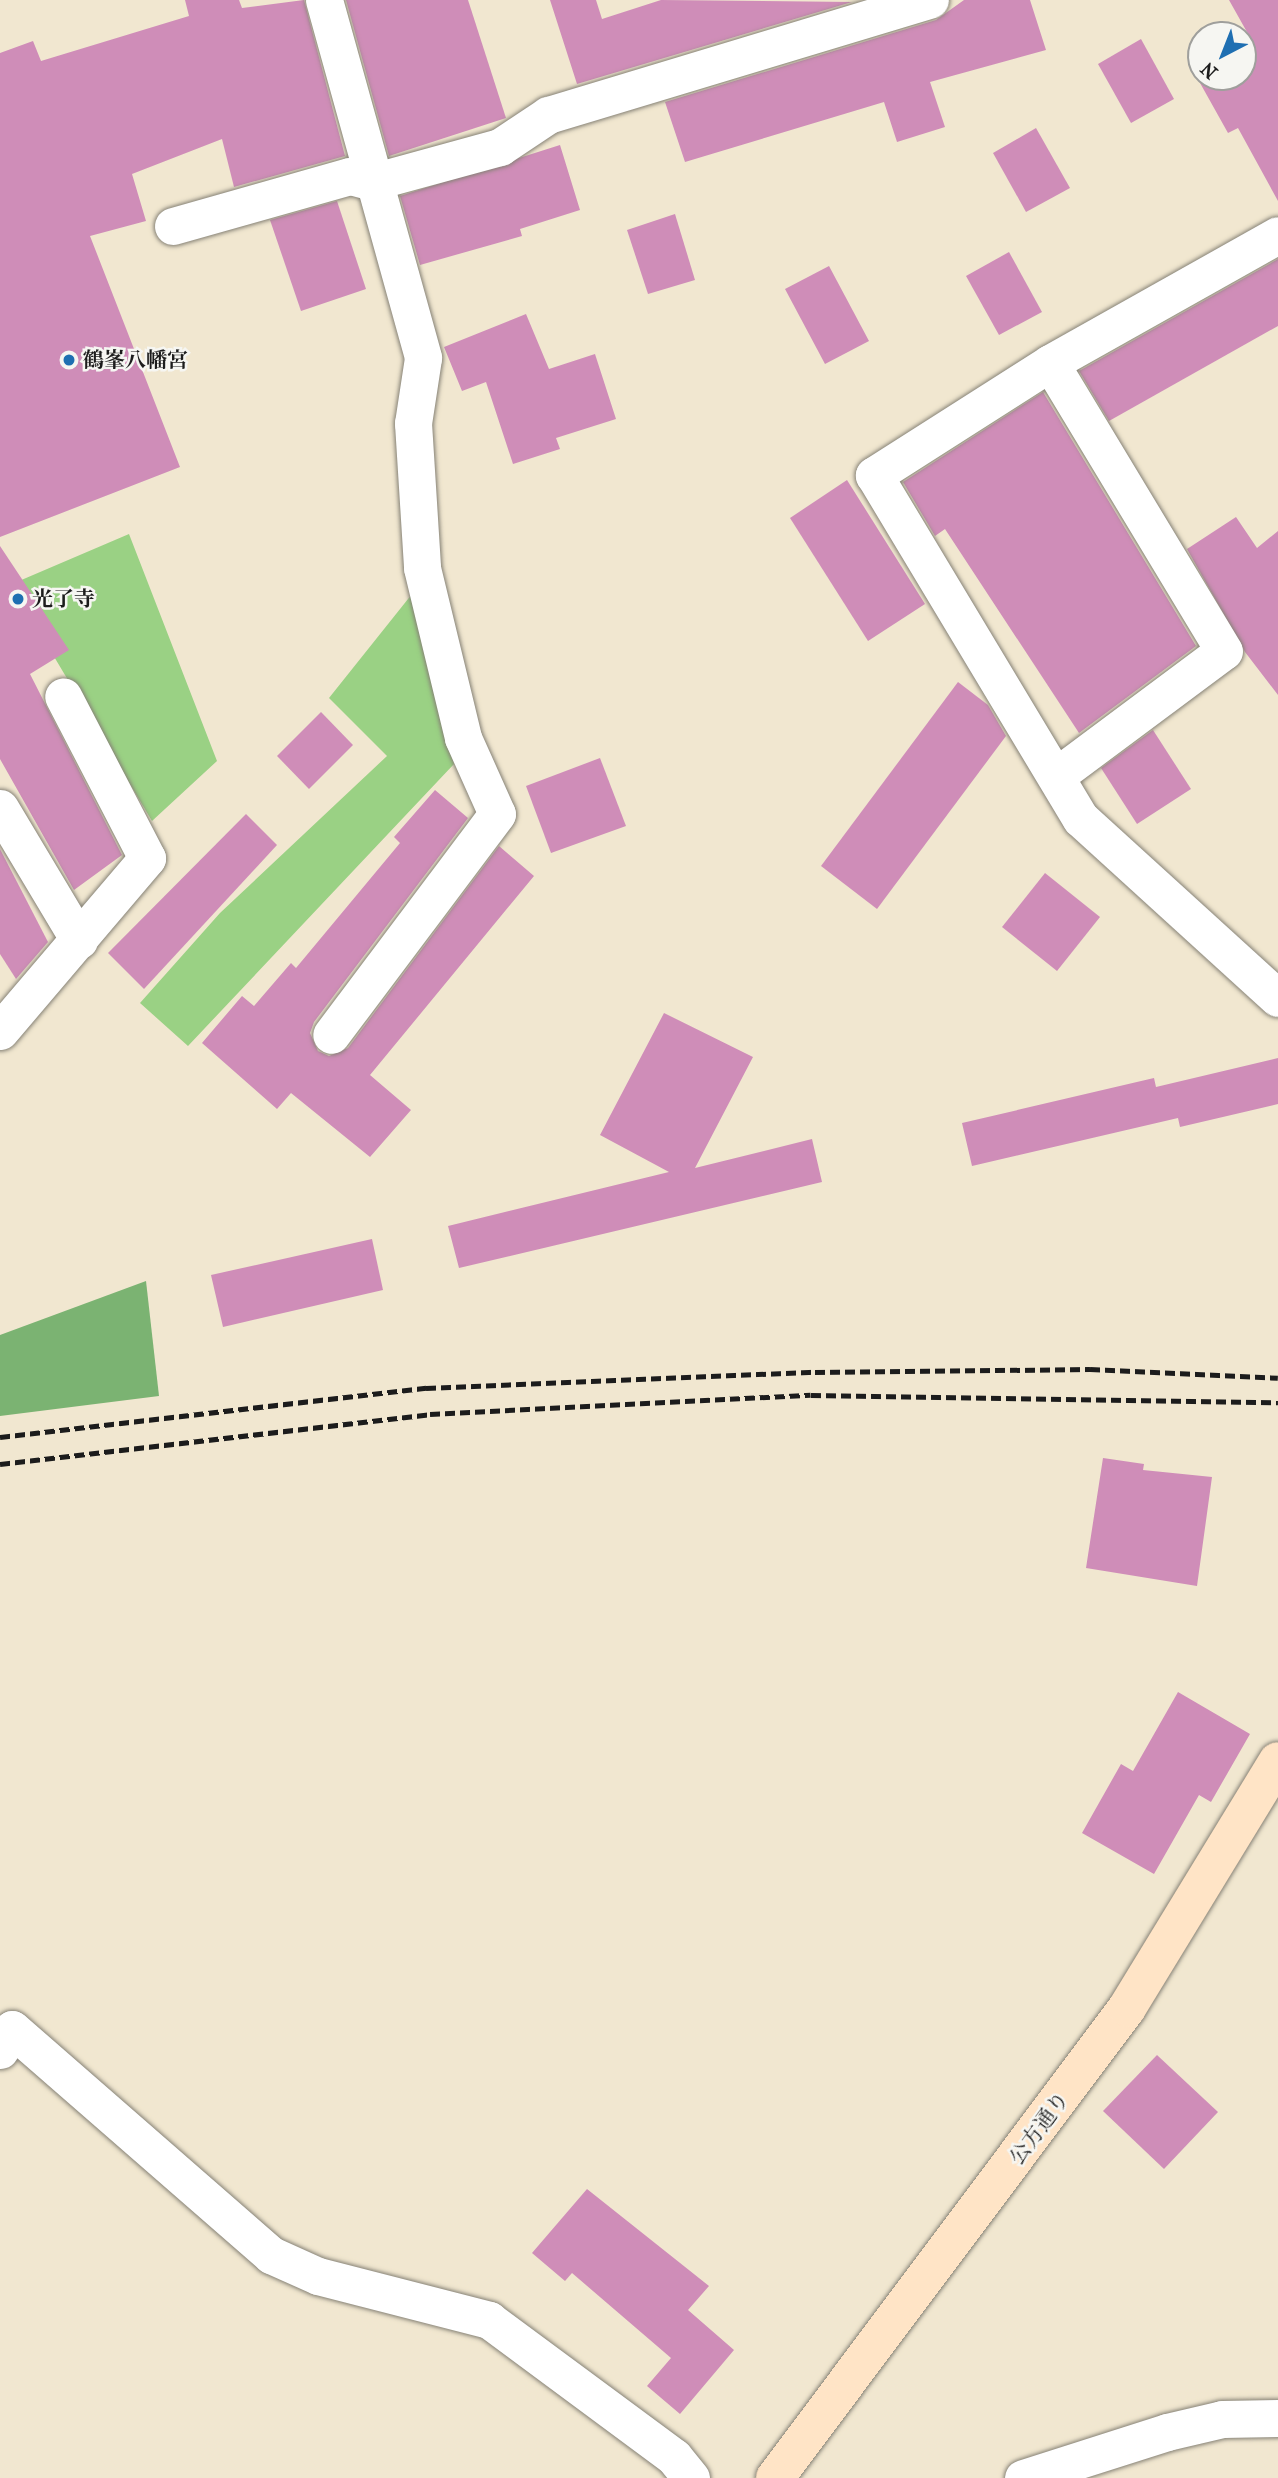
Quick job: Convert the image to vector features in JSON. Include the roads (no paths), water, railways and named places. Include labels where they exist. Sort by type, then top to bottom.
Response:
[{"type":"street","points":[[324,0],[372,182],[423,358],[413,423],[414,496],[425,581],[463,738],[497,814],[331,1035]]},
{"type":"street","points":[[173,226],[350,176],[372,182],[500,147],[548,115],[930,0]]},
{"type":"street","points":[[1278,235],[1050,363],[874,475],[1081,819],[1278,998]]},
{"type":"street","points":[[1050,363],[1224,651],[1056,776]]},
{"type":"street","points":[[0,1031],[147,858],[63,696]]},
{"type":"street","points":[[0,808],[79,940]]},
{"type":"street","name":"公方通り","points":[[775,2478],[1127,2008],[1278,1761]]},
{"type":"street","points":[[0,2050],[12,2029],[271,2255],[318,2276],[489,2320],[674,2456],[691,2478]]},
{"type":"street","points":[[1023,2478],[1178,2429],[1222,2419],[1278,2418]]},
{"type":"railway","points":[[0,1437],[426,1388],[815,1372],[1090,1369],[1278,1378]]},
{"type":"railway","points":[[0,1464],[430,1414],[811,1395],[1278,1402]]},
{"type":"place","name":"鶴峯八幡宮","points":[[69,360]]},
{"type":"place","name":"光了寺","points":[[18,599]]}]
